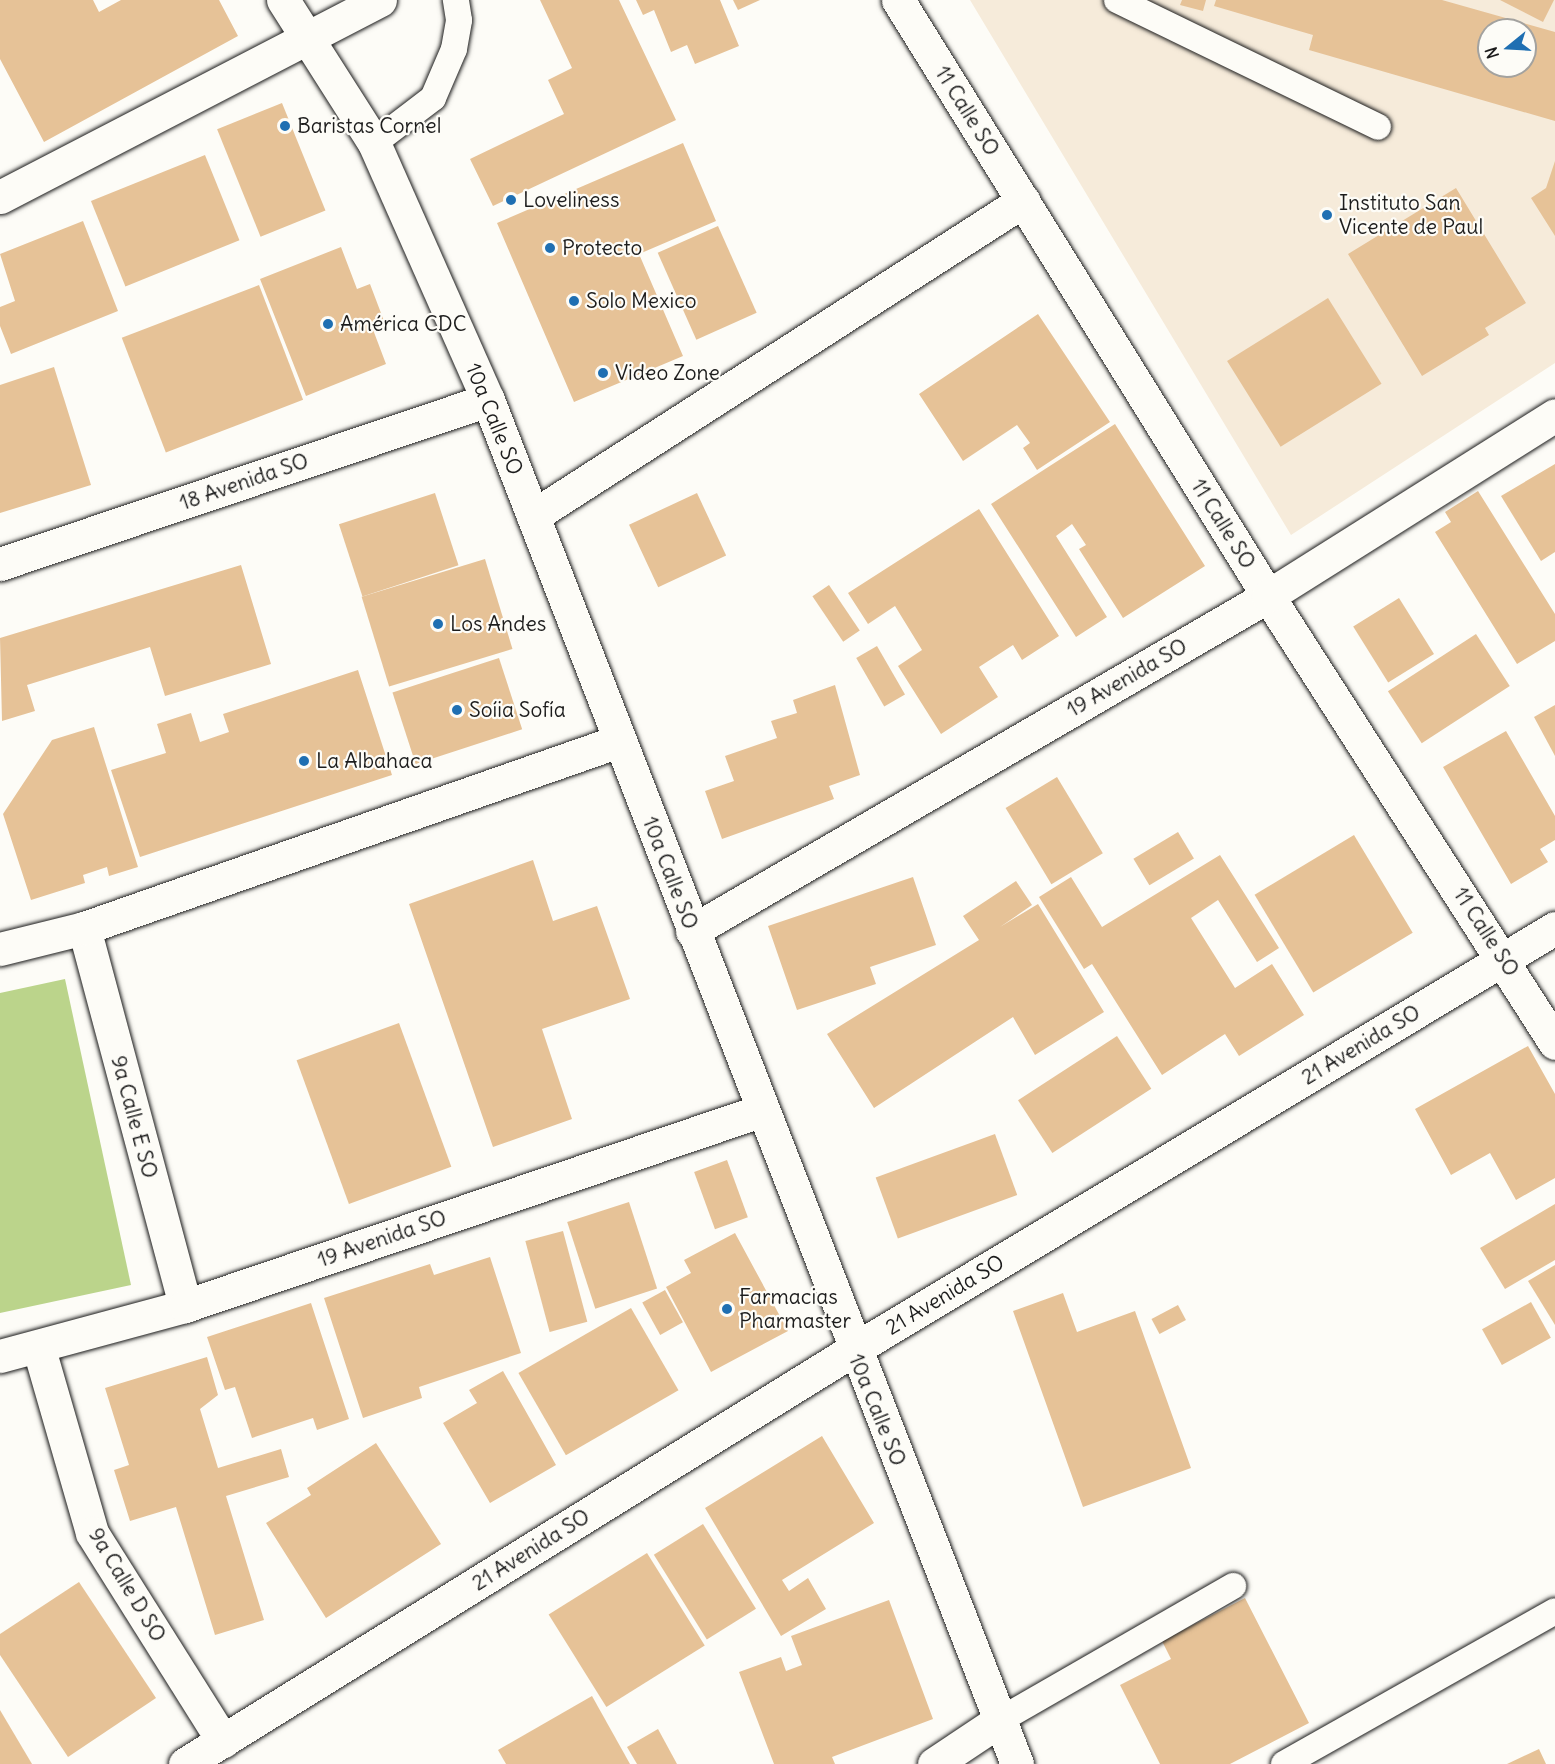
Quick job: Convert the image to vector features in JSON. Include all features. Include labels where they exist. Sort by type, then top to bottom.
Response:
[{"type":"street","name":"10a Calle SO","points":[[283,0],[305,38],[374,143],[488,400],[760,1111],[1017,1764]]},
{"type":"street","points":[[0,197],[380,0]]},
{"type":"street","name":"11 Calle SO","points":[[898,0],[1268,596],[1505,959],[1555,1043]]},
{"type":"street","points":[[533,516],[1023,201]]},
{"type":"street","name":"18 Avenida SO","points":[[0,564],[488,400]]},
{"type":"street","name":"19 Avenida SO","points":[[692,931],[1268,596],[1555,415]]},
{"type":"street","points":[[0,949],[84,928],[619,741]]},
{"type":"street","name":"9a Calle E SO","points":[[84,928],[185,1306]]},
{"type":"street","name":"21 Avenida SO","points":[[185,1764],[853,1350],[1555,928]]},
{"type":"street","name":"19 Avenida SO","points":[[0,1356],[39,1349],[185,1306],[760,1111]]},
{"type":"street","name":"9a Calle D SO","points":[[39,1349],[92,1533],[223,1741]]},
{"type":"street","points":[[934,1764],[1000,1720]]},
{"type":"lane","points":[[374,143],[433,98],[454,49],[459,20],[456,0]]},
{"type":"lane","points":[[1117,0],[1378,127]]},
{"type":"lane","points":[[1000,1720],[1233,1586]]},
{"type":"lane","points":[[1284,1764],[1555,1611]]},
{"type":"shaded area","name":"Instituto San Vicente de Paul","points":[[970,0],[1555,0],[1555,363],[1291,535]]},
{"type":"green space","points":[[65,979],[131,1285],[0,1313],[0,993]]},
{"type":"building","points":[[0,0],[93,0],[99,12],[121,0],[219,0],[238,36],[44,142],[0,59]]},
{"type":"building","points":[[540,0],[619,0],[676,120],[493,206],[470,159],[564,114],[548,80],[572,68]]},
{"type":"building","points":[[636,0],[720,0],[739,46],[695,64],[687,45],[671,52],[654,10],[643,15]]},
{"type":"building","points":[[733,0],[760,0],[738,10]]},
{"type":"building","points":[[1182,0],[1206,0],[1203,11],[1180,5]]},
{"type":"building","points":[[1216,0],[1442,0],[1506,18],[1477,18],[1477,78],[1537,78],[1537,27],[1555,32],[1555,121],[1309,50],[1313,35],[1214,6]]},
{"type":"building","points":[[1500,0],[1554,0],[1543,22]]},
{"type":"building","points":[[282,103],[325,211],[261,237],[217,129]]},
{"type":"building","points":[[683,143],[716,221],[639,254],[683,356],[574,402],[497,223]]},
{"type":"building","points":[[205,155],[239,240],[125,286],[91,201]]},
{"type":"building","points":[[1555,161],[1555,236],[1531,198],[1546,188]]},
{"type":"building","points":[[1456,188],[1526,303],[1485,328],[1489,335],[1422,376],[1348,254]]},
{"type":"building","points":[[83,221],[118,311],[11,354],[0,326],[0,307],[15,301],[0,254]]},
{"type":"building","points":[[718,226],[757,313],[696,340],[658,253]]},
{"type":"building","name":"América CDC","points":[[341,247],[357,289],[370,284],[384,321],[372,327],[386,364],[306,396],[260,279]]},
{"type":"building","points":[[259,285],[303,400],[166,453],[122,338]]},
{"type":"building","points":[[1328,298],[1382,384],[1281,447],[1227,361]]},
{"type":"building","points":[[1038,314],[1110,422],[1037,470],[1023,448],[1030,443],[1017,425],[963,461],[919,394]]},
{"type":"building","points":[[54,367],[91,485],[0,513],[0,385]]},
{"type":"building","points":[[1115,424],[1205,566],[1123,618],[1079,549],[1086,545],[1072,524],[1056,536],[1107,617],[1076,637],[991,504]]},
{"type":"building","points":[[1555,464],[1555,552],[1541,561],[1501,496]]},
{"type":"building","points":[[1478,491],[1555,614],[1555,641],[1517,664],[1435,532],[1451,522],[1445,512]]},
{"type":"building","points":[[435,493],[458,565],[362,596],[339,524]]},
{"type":"building","points":[[697,493],[726,556],[658,587],[629,525]]},
{"type":"building","points":[[979,509],[1059,636],[1022,660],[1013,645],[979,667],[998,697],[941,734],[898,666],[922,650],[895,606],[868,624],[848,593]]},
{"type":"building","name":"Los Andes","points":[[485,559],[512,649],[389,687],[362,597]]},
{"type":"building","points":[[241,565],[271,664],[165,696],[150,647],[27,685],[35,711],[2,721],[0,638]]},
{"type":"building","points":[[829,585],[860,631],[843,642],[812,596]]},
{"type":"building","points":[[1399,598],[1434,654],[1388,683],[1353,627]]},
{"type":"building","points":[[1476,634],[1510,686],[1422,743],[1388,691]]},
{"type":"building","points":[[877,646],[905,694],[884,706],[856,658]]},
{"type":"building","name":"Soíia Sofía","points":[[499,658],[522,729],[416,764],[392,693]]},
{"type":"building","points":[[358,670],[392,775],[140,857],[111,770],[166,753],[157,724],[191,713],[200,742],[229,732],[223,714]]},
{"type":"building","points":[[835,685],[860,775],[829,786],[834,799],[722,839],[705,791],[734,781],[725,756],[777,738],[771,721],[797,713],[793,700]]},
{"type":"building","points":[[1555,705],[1555,756],[1534,717]]},
{"type":"building","points":[[94,727],[138,867],[109,876],[107,867],[83,875],[85,883],[31,900],[3,814],[52,740]]},
{"type":"building","points":[[1506,731],[1555,816],[1555,840],[1540,849],[1548,862],[1511,884],[1443,767]]},
{"type":"building","points":[[1057,777],[1103,853],[1051,884],[1006,808]]},
{"type":"building","points":[[1178,832],[1194,859],[1149,885],[1133,859]]},
{"type":"building","points":[[1354,835],[1413,933],[1313,992],[1255,895]]},
{"type":"building","points":[[1220,855],[1279,948],[1257,962],[1218,900],[1191,918],[1235,988],[1272,964],[1304,1015],[1239,1056],[1225,1034],[1162,1075],[1092,964],[1084,969],[1039,897],[1071,877],[1102,927]]},
{"type":"building","points":[[533,860],[553,921],[597,906],[630,999],[542,1029],[572,1119],[493,1147],[409,904]]},
{"type":"building","points":[[913,877],[936,945],[870,967],[876,984],[797,1010],[768,926]]},
{"type":"building","points":[[1016,881],[1032,905],[1000,927],[1038,904],[1104,1012],[1035,1055],[1013,1017],[874,1108],[827,1034],[979,940],[963,916]]},
{"type":"building","points":[[399,1023],[451,1167],[349,1204],[297,1060]]},
{"type":"building","points":[[1117,1036],[1151,1089],[1052,1153],[1018,1100]]},
{"type":"building","points":[[1528,1046],[1555,1094],[1555,1178],[1516,1200],[1490,1153],[1451,1175],[1415,1109]]},
{"type":"building","points":[[995,1134],[1017,1195],[898,1239],[876,1177]]},
{"type":"building","points":[[727,1160],[748,1217],[715,1229],[694,1172]]},
{"type":"building","points":[[629,1202],[657,1289],[595,1309],[567,1222]]},
{"type":"building","points":[[1555,1204],[1555,1260],[1505,1289],[1480,1248]]},
{"type":"building","points":[[563,1231],[587,1322],[550,1332],[525,1241]]},
{"type":"building","name":"Farmacias Pharmaster","points":[[735,1233],[788,1331],[711,1372],[666,1287],[691,1273],[684,1260]]},
{"type":"building","points":[[490,1257],[521,1353],[419,1387],[422,1398],[363,1418],[324,1298],[430,1264],[434,1275]]},
{"type":"building","points":[[1555,1265],[1555,1325],[1528,1281]]},
{"type":"building","points":[[665,1290],[683,1322],[660,1335],[642,1303]]},
{"type":"building","points":[[1063,1293],[1077,1332],[1135,1311],[1191,1468],[1083,1507],[1013,1311]]},
{"type":"building","points":[[1531,1302],[1551,1338],[1502,1365],[1482,1329]]},
{"type":"building","points":[[311,1303],[349,1419],[317,1430],[313,1418],[252,1438],[235,1387],[225,1390],[207,1337]]},
{"type":"building","points":[[1178,1305],[1186,1320],[1159,1334],[1152,1319]]},
{"type":"building","points":[[631,1308],[678,1390],[566,1455],[518,1373]]},
{"type":"building","points":[[207,1357],[218,1395],[200,1409],[218,1468],[281,1449],[289,1477],[226,1496],[264,1620],[215,1635],[176,1507],[130,1521],[114,1470],[129,1465],[105,1388]]},
{"type":"building","points":[[503,1371],[556,1465],[490,1503],[443,1423],[477,1403],[469,1390]]},
{"type":"building","points":[[822,1436],[874,1523],[782,1580],[789,1591],[808,1578],[826,1609],[781,1636],[705,1508]]},
{"type":"building","points":[[376,1443],[441,1544],[326,1618],[266,1523],[311,1495],[307,1488]]},
{"type":"building","points":[[703,1524],[756,1609],[707,1640],[654,1555]]},
{"type":"building","points":[[647,1553],[705,1645],[606,1707],[549,1614]]},
{"type":"building","points":[[79,1582],[156,1698],[68,1757],[0,1655],[0,1634]]},
{"type":"building","points":[[1245,1598],[1309,1723],[1230,1764],[1160,1764],[1120,1685],[1171,1659],[1162,1641]]},
{"type":"building","points":[[889,1600],[933,1719],[832,1757],[835,1764],[774,1764],[739,1672],[781,1657],[786,1671],[802,1665],[791,1636]]},
{"type":"building","points":[[592,1696],[630,1764],[506,1764],[498,1750]]},
{"type":"building","points":[[0,1710],[32,1764],[0,1764]]},
{"type":"building","points":[[658,1729],[677,1764],[637,1764],[627,1747]]},
{"type":"building","points":[[1539,1749],[1546,1764],[1507,1764]]},
{"type":"place","name":"Baristas Cornel","points":[[285,126]]},
{"type":"place","name":"Loveliness","points":[[511,200]]},
{"type":"place","name":"Instituto San Vicente de Paul","points":[[1327,215]]},
{"type":"place","name":"Protecto","points":[[550,248]]},
{"type":"place","name":"Solo Mexico","points":[[574,301]]},
{"type":"place","name":"América CDC","points":[[328,324]]},
{"type":"place","name":"Video Zone","points":[[603,373]]},
{"type":"place","name":"Los Andes","points":[[438,624]]},
{"type":"place","name":"Soíia Sofía","points":[[457,710]]},
{"type":"place","name":"La Albahaca","points":[[304,761]]},
{"type":"place","name":"Farmacias Pharmaster","points":[[727,1309]]}]
